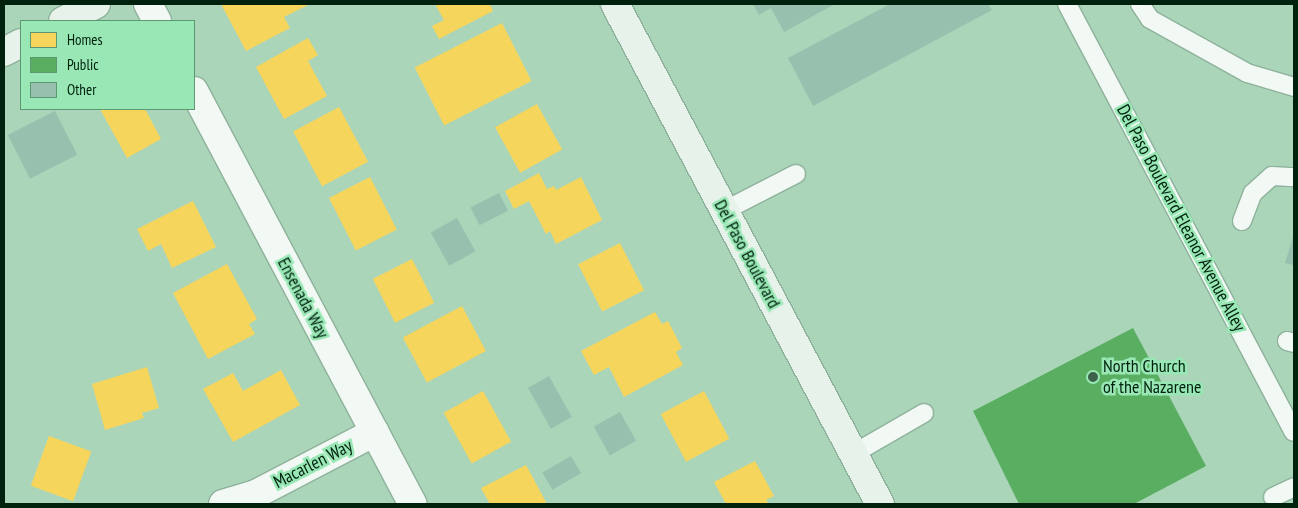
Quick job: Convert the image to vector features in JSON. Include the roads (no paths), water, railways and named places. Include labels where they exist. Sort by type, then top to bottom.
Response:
[{"type":"main road","points":[[65,20],[96,4]]},
{"type":"main road","name":"Del Paso Boulevard","points":[[615,4],[880,504]]},
{"type":"main road","points":[[4,52],[20,44]]},
{"type":"street","points":[[148,4],[156,20]]},
{"type":"street","name":"Ensenada Way","points":[[195,93],[413,504]]},
{"type":"street","name":"Macarlen Way","points":[[223,504],[256,494],[375,432]]},
{"type":"lane","name":"Del Paso Boulevard Eleanor Avenue Alley","points":[[1067,4],[1294,432]]},
{"type":"lane","points":[[1140,4],[1150,19],[1247,73],[1294,87]]},
{"type":"lane","points":[[724,211],[796,174]]},
{"type":"lane","points":[[1242,221],[1253,193],[1272,176],[1294,176]]},
{"type":"lane","points":[[853,454],[924,413]]},
{"type":"lane","points":[[1274,498],[1294,487]]},
{"type":"place","name":"North Church of the Nazarene","points":[[1093,377]]}]
